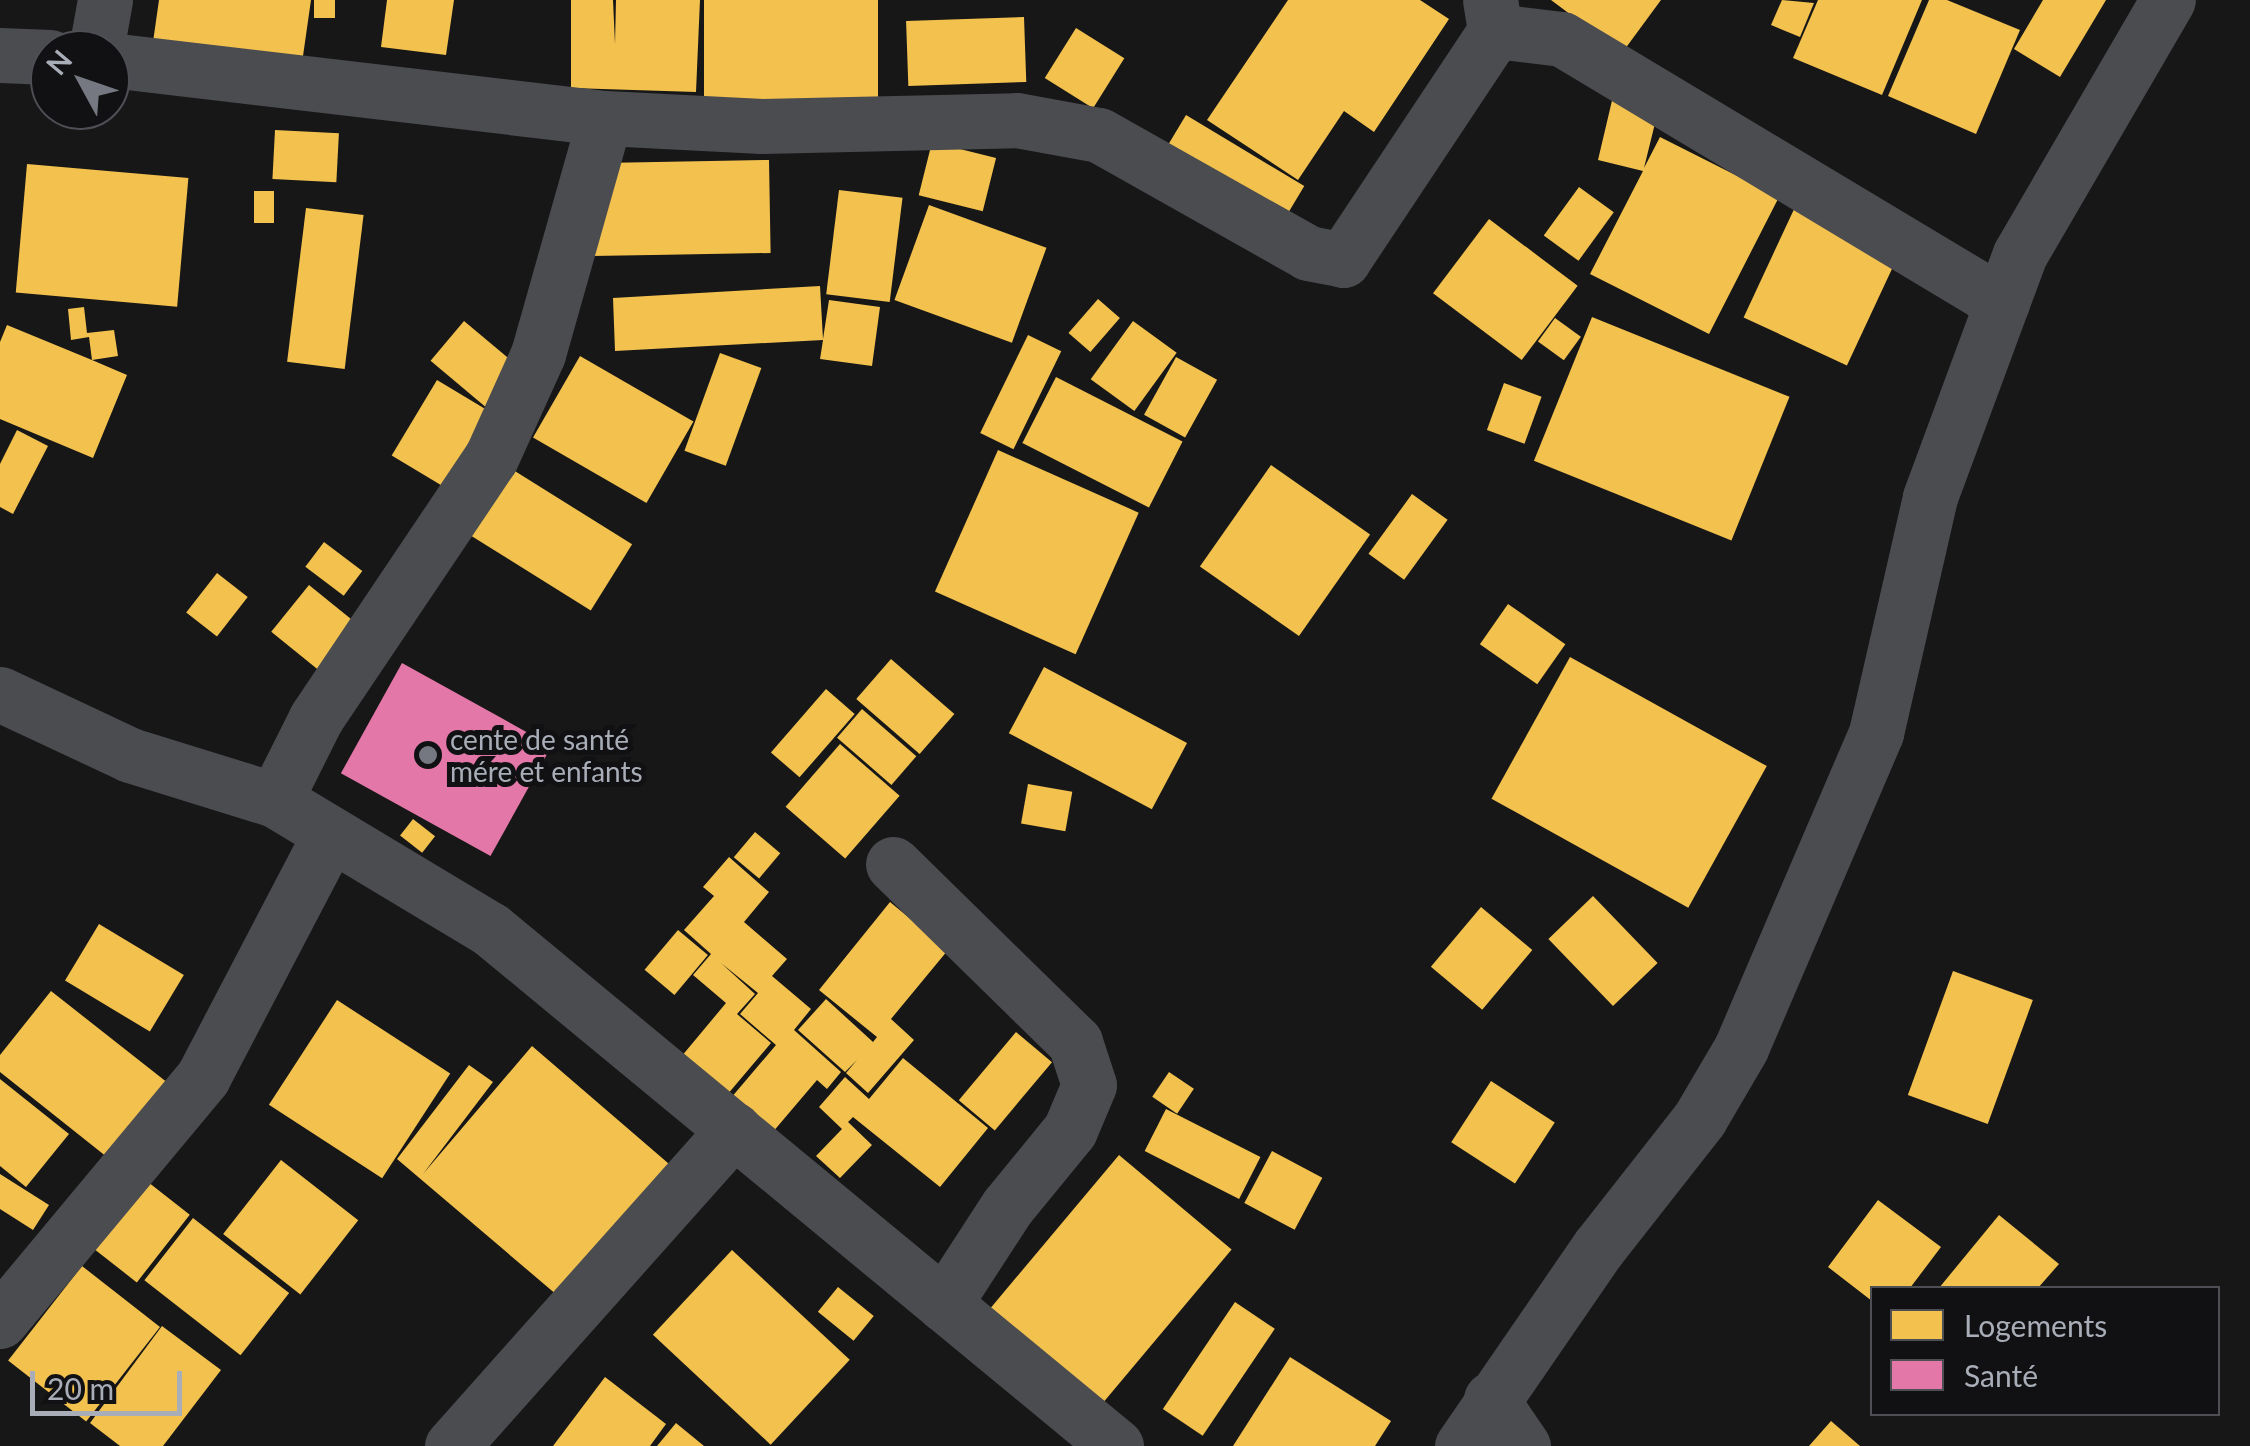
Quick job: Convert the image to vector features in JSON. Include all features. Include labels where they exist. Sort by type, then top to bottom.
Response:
[{"type":"street","points":[[99,30],[104,0]]},
{"type":"street","points":[[1462,1446],[1490,1399],[1700,1118],[1741,1048],[1876,733],[1930,497],[2020,254],[2168,0]]},
{"type":"street","points":[[130,62],[605,118],[762,126],[1017,120],[1082,132],[1308,253],[1344,260],[1492,16],[1562,38],[2002,303]]},
{"type":"street","points":[[0,54],[30,56]]},
{"type":"street","points":[[274,800],[316,718],[492,458],[538,354],[605,118]]},
{"type":"street","points":[[0,694],[130,755],[274,800],[490,929],[944,1304],[1101,1442]]},
{"type":"street","points":[[0,1320],[204,1076],[330,834]]},
{"type":"street","points":[[893,864],[1074,1042],[1089,1085],[1070,1130],[1007,1207],[944,1304]]},
{"type":"street","points":[[452,1446],[734,1128]]},
{"type":"street","points":[[1490,1399],[1523,1446]]},
{"type":"building: Logements","points":[[159,0],[311,0],[302,63],[153,42]]},
{"type":"building: Logements","points":[[314,0],[335,0],[335,18],[314,18]]},
{"type":"building: Logements","points":[[387,0],[454,0],[446,55],[381,47]]},
{"type":"building: Logements","points":[[571,0],[613,0],[615,44],[616,0],[700,0],[696,92],[571,88]]},
{"type":"building: Logements","points":[[704,0],[878,0],[878,103],[704,103]]},
{"type":"building: Logements","points":[[1288,0],[1420,0],[1449,19],[1374,132],[1344,111],[1298,180],[1207,120]]},
{"type":"building: Logements","points":[[1551,0],[1661,0],[1622,53]]},
{"type":"building: Logements","points":[[1782,0],[1814,3],[1800,37],[1771,25]]},
{"type":"building: Logements","points":[[1818,0],[1922,0],[1882,95],[1793,58]]},
{"type":"building: Logements","points":[[1929,0],[1947,0],[2020,30],[1976,134],[1888,96]]},
{"type":"building: Logements","points":[[2043,0],[2106,0],[2060,77],[2014,49]]},
{"type":"building: Logements","points":[[1024,17],[1026,82],[908,86],[906,21]]},
{"type":"building: Logements","points":[[1076,28],[1124,58],[1093,108],[1045,78]]},
{"type":"building: Logements","points":[[1614,92],[1660,103],[1644,168],[1660,137],[1779,197],[1709,334],[1590,274],[1643,171],[1598,160]]},
{"type":"building: Logements","points":[[1186,115],[1304,186],[1281,226],[1162,154]]},
{"type":"building: Logements","points":[[275,130],[339,133],[336,182],[272,179]]},
{"type":"building: Logements","points":[[932,142],[996,158],[983,211],[919,195]]},
{"type":"building: Logements","points":[[769,160],[771,253],[577,256],[575,163]]},
{"type":"building: Logements","points":[[27,164],[188,178],[177,307],[16,293]]},
{"type":"building: Logements","points":[[1579,187],[1614,212],[1579,261],[1544,236]]},
{"type":"building: Logements","points":[[839,190],[903,198],[890,302],[826,294]]},
{"type":"building: Logements","points":[[254,191],[274,191],[274,223],[254,223]]},
{"type":"building: Logements","points":[[929,205],[1046,248],[1012,343],[894,300]]},
{"type":"building: Logements","points":[[1796,205],[1899,253],[1847,366],[1744,317]]},
{"type":"building: Logements","points":[[306,208],[364,215],[345,369],[287,362]]},
{"type":"building: Logements","points":[[1489,219],[1578,286],[1522,360],[1433,293]]},
{"type":"building: Logements","points":[[820,286],[823,339],[829,300],[880,307],[872,366],[820,359],[823,340],[615,351],[613,298]]},
{"type":"building: Logements","points":[[1098,299],[1120,318],[1090,352],[1068,333]]},
{"type":"building: Logements","points":[[84,307],[87,333],[114,330],[118,356],[92,360],[89,337],[71,340],[68,309]]},
{"type":"building: Logements","points":[[1592,317],[1789,397],[1731,541],[1534,461]]},
{"type":"building: Logements","points":[[1555,318],[1581,337],[1564,360],[1538,341]]},
{"type":"building: Logements","points":[[464,321],[525,372],[492,412],[431,361]]},
{"type":"building: Logements","points":[[1133,321],[1177,353],[1134,411],[1091,379]]},
{"type":"building: Logements","points":[[7,325],[127,375],[93,458],[0,419],[0,342]]},
{"type":"building: Logements","points":[[1028,335],[1061,351],[1013,449],[980,433]]},
{"type":"building: Logements","points":[[720,353],[761,368],[726,466],[684,451]]},
{"type":"building: Logements","points":[[580,356],[693,422],[646,503],[533,437]]},
{"type":"building: Logements","points":[[1176,357],[1217,380],[1185,438],[1144,415]]},
{"type":"building: Logements","points":[[1056,377],[1183,441],[1149,507],[1022,443]]},
{"type":"building: Logements","points":[[437,380],[496,416],[451,491],[392,455]]},
{"type":"building: Logements","points":[[1504,383],[1542,397],[1524,444],[1487,430]]},
{"type":"building: Logements","points":[[17,430],[48,446],[13,514],[0,507],[0,464]]},
{"type":"building: Logements","points":[[998,450],[1139,513],[1076,654],[935,592]]},
{"type":"building: Logements","points":[[1271,465],[1370,534],[1299,636],[1200,567]]},
{"type":"building: Logements","points":[[510,468],[632,544],[591,610],[469,534]]},
{"type":"building: Logements","points":[[1412,494],[1448,520],[1404,580],[1369,554]]},
{"type":"building: Logements","points":[[324,542],[362,571],[344,596],[305,567]]},
{"type":"building: Logements","points":[[217,573],[248,597],[217,636],[186,612]]},
{"type":"building: Logements","points":[[309,585],[357,624],[319,671],[271,632]]},
{"type":"building: Logements","points":[[1508,604],[1565,644],[1537,684],[1480,644]]},
{"type":"building: Logements","points":[[1570,657],[1767,766],[1688,908],[1491,799]]},
{"type":"building: Logements","points":[[891,659],[954,714],[920,754],[856,699]]},
{"type":"building: Logements","points":[[1044,667],[1187,743],[1152,809],[1009,733]]},
{"type":"building: Logements","points":[[826,689],[855,714],[800,777],[771,752]]},
{"type":"building: Logements","points":[[862,709],[916,756],[891,785],[837,738]]},
{"type":"building: Logements","points":[[840,744],[900,796],[845,858],[786,807]]},
{"type":"building: Logements","points":[[1028,784],[1072,792],[1065,831],[1021,823]]},
{"type":"building: Logements","points":[[413,819],[435,836],[422,853],[400,836]]},
{"type":"building: Logements","points":[[755,832],[780,853],[759,878],[734,857]]},
{"type":"building: Logements","points":[[729,857],[769,892],[744,922],[787,959],[772,976],[811,1009],[794,1030],[841,1072],[827,1089],[817,1080],[760,1147],[719,1112],[776,1045],[740,1014],[758,993],[721,963],[755,994],[737,1014],[771,1043],[716,1108],[671,1069],[726,1003],[693,975],[711,954],[684,930],[714,896],[703,887]]},
{"type":"building: Logements","points":[[1593,896],[1658,963],[1613,1006],[1548,939]]},
{"type":"building: Logements","points":[[890,902],[948,950],[891,1019],[914,1040],[868,1093],[846,1073],[857,1060],[845,1072],[798,1030],[826,999],[873,1042],[877,1037],[819,990]]},
{"type":"building: Logements","points":[[1481,907],[1532,950],[1482,1010],[1431,967]]},
{"type":"building: Logements","points":[[99,924],[184,975],[150,1032],[65,981]]},
{"type":"building: Logements","points":[[678,930],[708,955],[674,995],[645,970]]},
{"type":"building: Logements","points":[[1953,971],[2033,1000],[1988,1124],[1908,1095]]},
{"type":"building: Logements","points":[[51,991],[187,1098],[127,1173],[0,1072],[0,1055]]},
{"type":"building: Logements","points":[[337,1000],[450,1074],[382,1178],[269,1105]]},
{"type":"building: Logements","points":[[1016,1032],[1052,1062],[995,1130],[959,1100]]},
{"type":"building: Logements","points":[[532,1046],[683,1176],[571,1307],[397,1159],[469,1065],[493,1082],[423,1174]]},
{"type":"building: Logements","points":[[903,1058],[988,1128],[940,1187],[853,1117],[848,1122],[872,1145],[840,1178],[816,1156],[842,1129],[819,1107],[845,1077],[869,1099]]},
{"type":"building: Logements","points":[[1169,1072],[1194,1089],[1177,1114],[1152,1097]]},
{"type":"building: Logements","points":[[0,1079],[69,1134],[26,1187],[0,1166]]},
{"type":"building: Logements","points":[[1491,1081],[1555,1122],[1515,1184],[1451,1142]]},
{"type":"building: Logements","points":[[1166,1109],[1260,1157],[1239,1199],[1145,1151]]},
{"type":"building: Logements","points":[[1272,1151],[1322,1178],[1295,1230],[1244,1203]]},
{"type":"building: Logements","points":[[1119,1155],[1232,1249],[1102,1404],[989,1310]]},
{"type":"building: Logements","points":[[281,1160],[358,1220],[300,1294],[223,1234]]},
{"type":"building: Logements","points":[[0,1174],[49,1205],[33,1230],[0,1209]]},
{"type":"building: Logements","points":[[148,1182],[190,1215],[137,1282],[95,1250]]},
{"type":"building: Logements","points":[[1878,1200],[1941,1247],[1912,1286],[1870,1286],[1870,1299],[1828,1267]]},
{"type":"building: Logements","points":[[1999,1215],[2059,1264],[2040,1286],[1941,1286]]},
{"type":"building: Logements","points":[[193,1218],[289,1293],[241,1355],[144,1280]]},
{"type":"building: Logements","points":[[732,1250],[850,1360],[771,1445],[653,1335]]},
{"type":"building: Logements","points":[[82,1266],[160,1327],[86,1422],[8,1361]]},
{"type":"building: Logements","points":[[838,1287],[874,1316],[854,1341],[818,1312]]},
{"type":"building: Logements","points":[[1235,1302],[1275,1329],[1203,1436],[1163,1409]]},
{"type":"building: Logements","points":[[162,1326],[221,1370],[163,1446],[120,1446],[90,1423]]},
{"type":"building: Logements","points":[[1290,1357],[1391,1421],[1375,1446],[1233,1446]]},
{"type":"building: Logements","points":[[605,1377],[666,1424],[650,1446],[553,1446]]},
{"type":"building: Logements","points":[[1831,1421],[1860,1446],[1809,1446]]},
{"type":"building: Logements","points":[[676,1423],[704,1446],[657,1446]]},
{"type":"building: Santé","points":[[402,663],[552,746],[490,856],[341,773]]},
{"type":"place","name":"cente de santé mére et enfants","points":[[428,755]]}]
